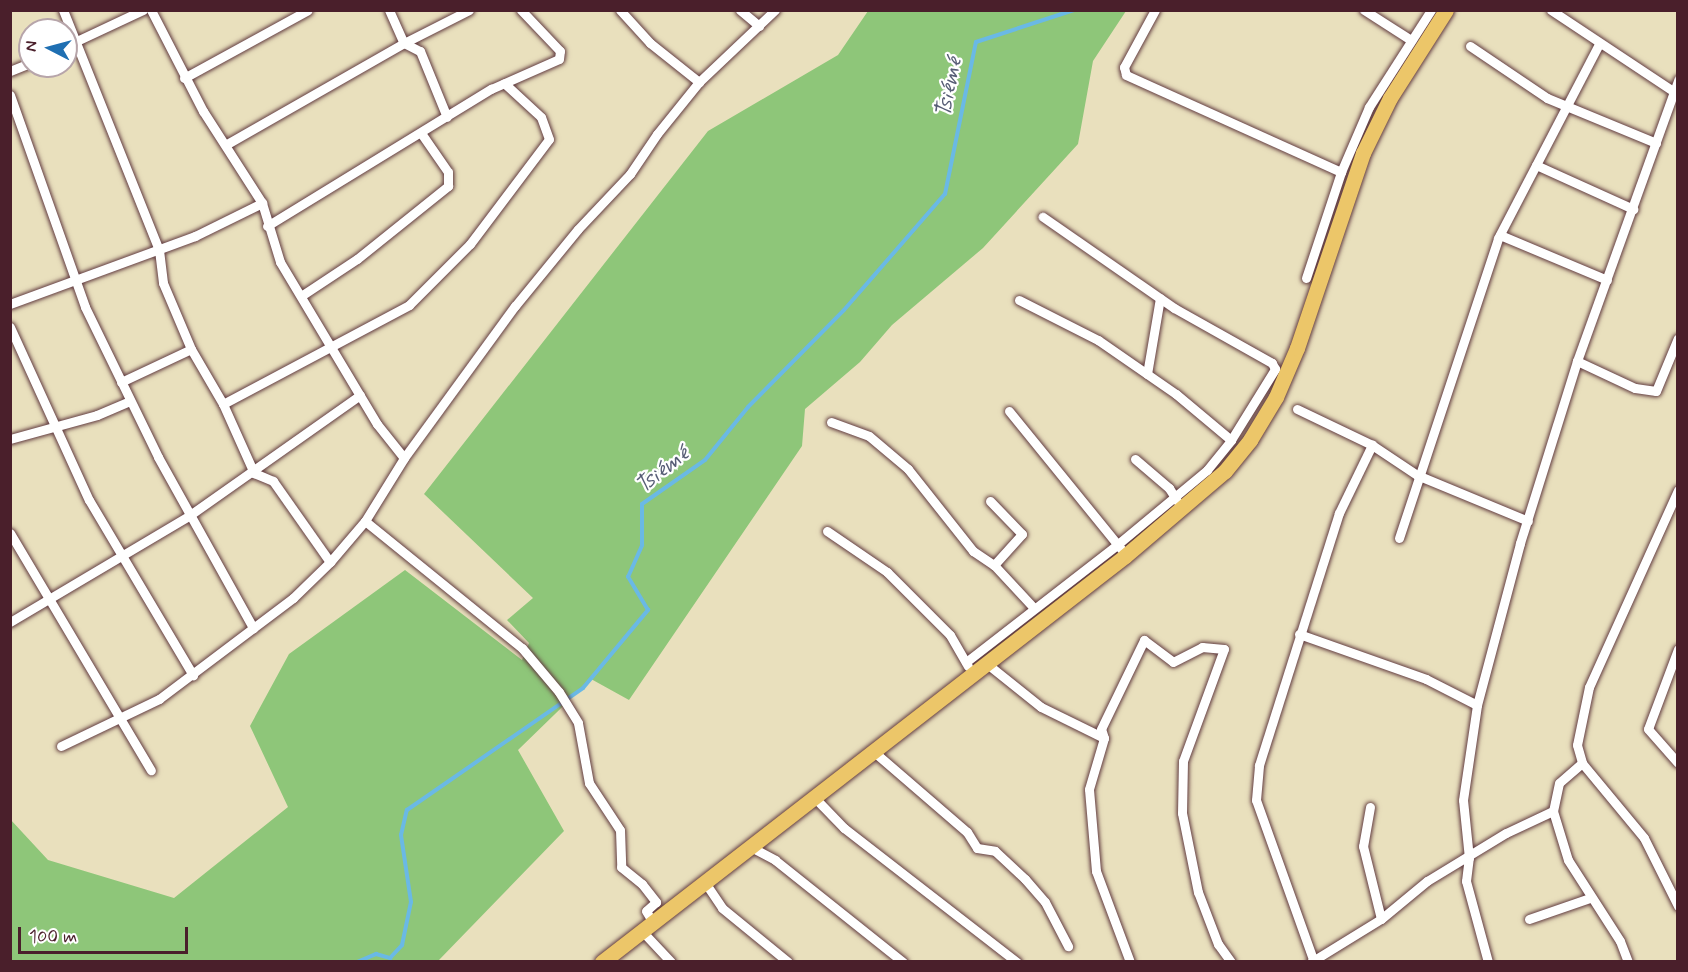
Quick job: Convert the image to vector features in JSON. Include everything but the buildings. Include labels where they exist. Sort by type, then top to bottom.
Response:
[{"type":"main road","points":[[602,962],[646,925],[873,751],[969,668],[986,663],[1244,448],[1276,397],[1297,348],[1362,153],[1390,98],[1446,10]]},
{"type":"street","points":[[78,40],[143,10]]},
{"type":"street","points":[[151,10],[184,78],[262,203],[267,226],[280,261],[334,347],[360,395],[404,459]]},
{"type":"street","points":[[184,78],[308,10]]},
{"type":"street","points":[[389,10],[404,43],[420,51],[447,117]]},
{"type":"street","points":[[227,144],[404,43],[469,10]]},
{"type":"street","points":[[267,226],[504,83],[561,56],[521,10]]},
{"type":"street","points":[[620,10],[650,43],[699,81]]},
{"type":"street","points":[[740,10],[759,26]]},
{"type":"street","points":[[61,746],[120,720],[193,675],[253,628],[330,562],[365,521],[404,459],[514,306],[578,229],[630,174],[699,81],[775,10]]},
{"type":"street","points":[[1155,10],[1124,67],[1126,75],[1341,172]]},
{"type":"street","points":[[1364,10],[1411,40]]},
{"type":"street","points":[[1306,278],[1341,172],[1369,106],[1431,10]]},
{"type":"street","points":[[1551,10],[1673,91]]},
{"type":"street","points":[[1399,538],[1416,476],[1500,235],[1599,44]]},
{"type":"street","points":[[78,46],[159,250],[163,283],[191,349],[223,404],[254,473],[273,481],[330,562]]},
{"type":"street","points":[[1470,46],[1547,98],[1656,143]]},
{"type":"street","points":[[1488,962],[1466,881],[1469,858],[1463,800],[1477,705],[1528,521],[1577,361],[1677,80]]},
{"type":"street","points":[[223,404],[402,309],[431,287],[470,244],[549,139],[541,117],[504,83]]},
{"type":"street","points":[[10,95],[75,280],[121,382],[190,515],[253,628]]},
{"type":"street","points":[[301,296],[357,259],[448,186],[448,172],[421,133]]},
{"type":"street","points":[[1536,165],[1633,209]]},
{"type":"street","points":[[10,304],[159,250],[262,203]]},
{"type":"street","points":[[1043,217],[1160,298],[1275,366],[1231,440],[1179,504],[1169,488],[1135,459]]},
{"type":"street","points":[[1500,235],[1607,280]]},
{"type":"street","points":[[1147,374],[1160,298]]},
{"type":"street","points":[[1019,300],[1070,323],[1147,374],[1231,440]]},
{"type":"street","points":[[10,327],[53,425],[120,559],[193,675]]},
{"type":"street","points":[[1577,361],[1635,387],[1656,391],[1677,338]]},
{"type":"street","points":[[121,382],[191,349]]},
{"type":"street","points":[[10,622],[46,598],[120,559],[190,515],[254,473],[360,395]]},
{"type":"street","points":[[10,439],[53,425],[97,415],[130,400]]},
{"type":"street","points":[[1297,409],[1372,445],[1416,476],[1528,521]]},
{"type":"street","points":[[827,531],[887,572],[950,635],[969,668],[1034,608],[1121,550],[1009,411]]},
{"type":"street","points":[[831,422],[869,436],[908,469],[974,551],[994,565],[1034,608]]},
{"type":"street","points":[[1372,445],[1339,513],[1259,765],[1256,800],[1313,961],[1380,919],[1427,881],[1469,858],[1506,833],[1552,811]]},
{"type":"street","points":[[1677,490],[1590,687],[1577,745],[1582,763],[1644,838],[1674,883],[1677,906]]},
{"type":"street","points":[[990,501],[1022,534],[994,565]]},
{"type":"street","points":[[365,521],[522,648],[559,692],[578,723],[590,783],[620,830],[621,867],[642,884],[656,902],[646,911],[646,925],[671,962]]},
{"type":"street","points":[[10,533],[46,598],[151,770]]},
{"type":"street","points":[[1299,634],[1426,679],[1477,705]]},
{"type":"street","points":[[1130,962],[1096,871],[1089,789],[1104,738],[1101,729],[1144,640],[1173,662],[1202,646],[1224,650],[1184,761],[1182,813],[1198,892],[1218,944],[1231,962]]},
{"type":"street","points":[[1677,651],[1648,729],[1677,764]]},
{"type":"street","points":[[986,663],[1041,707],[1104,738]]},
{"type":"street","points":[[873,751],[967,832],[977,848],[994,851],[1025,879],[1045,902],[1068,946]]},
{"type":"street","points":[[1582,763],[1559,783],[1552,811],[1568,860],[1590,898],[1620,941],[1628,962]]},
{"type":"street","points":[[813,796],[844,828],[1017,962]]},
{"type":"street","points":[[1370,807],[1363,846],[1380,919]]},
{"type":"street","points":[[749,846],[783,867],[903,962]]},
{"type":"street","points":[[704,881],[722,908],[788,962]]},
{"type":"street","points":[[1529,919],[1590,898]]},
{"type":"green space","points":[[868,11],[1126,11],[1093,61],[1078,144],[983,248],[892,325],[860,362],[805,409],[802,446],[629,700],[591,679],[518,750],[564,831],[438,961],[11,961],[10,819],[48,860],[174,898],[288,807],[250,726],[289,654],[405,570],[522,660],[529,643],[507,620],[533,598],[424,494],[708,131],[838,55]]},
{"type":"waterway","name":"Tsiémé","points":[[357,962],[376,954],[390,958],[402,945],[411,902],[401,835],[407,810],[583,688],[648,610],[628,577],[642,545],[642,504],[705,460],[748,407],[844,310],[945,194],[976,42],[1074,10]]}]
